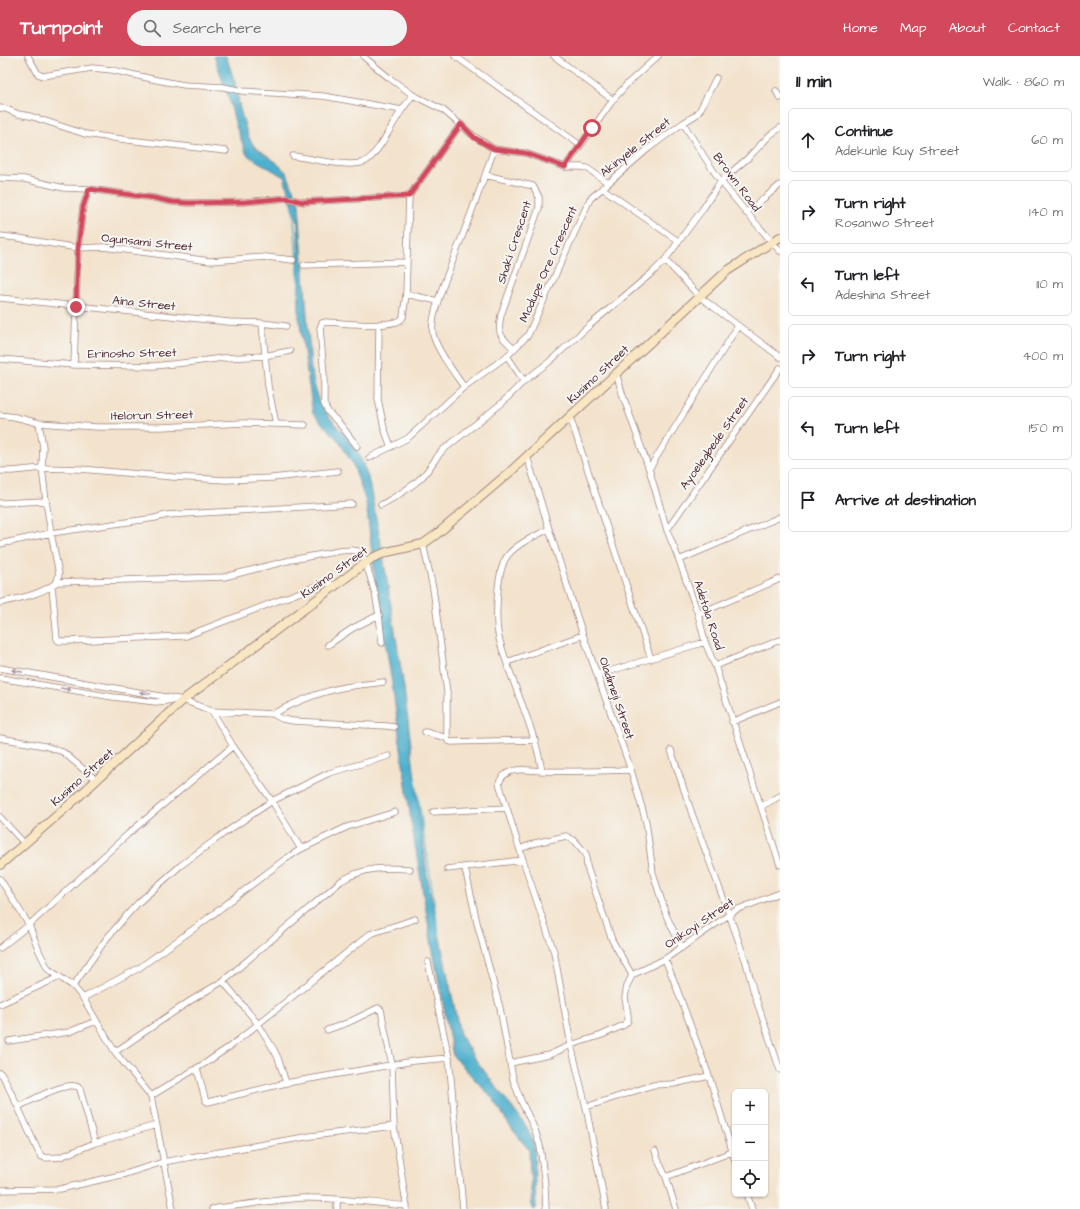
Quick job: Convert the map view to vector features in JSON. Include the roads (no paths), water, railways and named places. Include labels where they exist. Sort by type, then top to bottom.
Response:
[{"type":"street","points":[[28,56],[38,74],[43,76],[87,69],[112,70],[184,85],[224,87],[242,91],[323,96],[402,110]]},
{"type":"street","points":[[455,56],[580,145]]},
{"type":"street","points":[[554,56],[613,100]]},
{"type":"street","points":[[364,57],[413,95],[443,110],[461,124],[475,138],[494,149],[525,153],[565,167],[587,168],[608,183]]},
{"type":"street","points":[[565,167],[613,100],[655,57]]},
{"type":"street","name":"Akinyele Street","points":[[602,188],[649,148],[683,123],[696,116],[716,78]]},
{"type":"street","points":[[776,92],[780,98]]},
{"type":"street","points":[[293,156],[345,164],[364,162],[371,157],[413,95]]},
{"type":"street","points":[[0,108],[85,134],[226,150]]},
{"type":"street","name":"Brown Road","points":[[683,123],[721,181],[746,213],[780,251]]},
{"type":"street","points":[[357,446],[339,422],[328,412],[324,404],[324,375],[320,328],[322,323],[326,322],[378,324],[402,320],[404,317],[406,294],[409,196],[461,124]]},
{"type":"street","points":[[381,505],[399,495],[415,483],[423,476],[440,453],[502,403],[524,381],[549,362],[653,272],[665,260],[702,210],[721,181],[748,158],[770,135],[780,128]]},
{"type":"street","points":[[464,387],[436,343],[432,326],[438,301],[494,149]]},
{"type":"street","name":"Shaki Crescent","points":[[485,175],[533,186],[539,197],[539,208],[498,327],[500,334],[514,349]]},
{"type":"street","points":[[0,178],[24,179],[64,188],[89,189],[172,202],[189,203],[245,202],[287,198],[303,202],[409,196]]},
{"type":"street","points":[[746,213],[780,185]]},
{"type":"street","points":[[602,188],[678,241]]},
{"type":"street","name":"Modupe Ore Crescent","points":[[369,458],[408,438],[464,387],[507,356],[528,335],[590,199],[602,188]]},
{"type":"street","points":[[74,365],[78,248],[83,207],[89,189]]},
{"type":"street","name":"Ogunsami Street","points":[[0,236],[78,248],[104,247],[210,261],[266,257],[293,260]]},
{"type":"street","name":"Kusimo Street","points":[[0,864],[77,798],[183,700],[369,560],[385,553],[424,544],[452,522],[570,417],[728,271],[780,237]]},
{"type":"street","points":[[665,260],[700,296],[780,357]]},
{"type":"street","points":[[304,264],[406,262]]},
{"type":"street","points":[[406,294],[438,301]]},
{"type":"street","name":"Aina Street","points":[[0,298],[229,322],[262,323],[286,326]]},
{"type":"street","points":[[262,323],[268,386],[276,424]]},
{"type":"street","points":[[378,324],[378,399],[384,428],[391,447]]},
{"type":"street","points":[[649,469],[738,326]]},
{"type":"street","name":"Erinosho Street","points":[[0,359],[74,365],[154,366],[223,358],[264,356],[290,351]]},
{"type":"street","points":[[507,356],[524,381]]},
{"type":"street","name":"Ayoelegbede Street","points":[[667,530],[780,368]]},
{"type":"street","name":"Adetola Road","points":[[616,373],[649,469],[667,530],[698,614],[705,642],[715,666],[732,722],[762,806],[780,865]]},
{"type":"street","name":"Itelorun Street","points":[[0,416],[15,417],[39,423],[97,427],[243,423],[305,425]]},
{"type":"street","points":[[570,417],[651,659]]},
{"type":"street","points":[[39,423],[43,447],[42,468],[46,501],[59,574],[55,584],[58,639],[60,641],[186,636],[324,583],[329,583],[334,586]]},
{"type":"street","name":"Oladimeji Street","points":[[527,456],[583,635],[630,770],[646,822],[653,873],[666,915],[682,948]]},
{"type":"street","points":[[0,471],[42,468],[80,469],[226,480],[272,478],[338,471]]},
{"type":"street","points":[[0,503],[46,501]]},
{"type":"street","points":[[0,544],[51,532],[168,515],[352,504]]},
{"type":"street","points":[[679,560],[780,517]]},
{"type":"street","points":[[542,771],[535,740],[499,637],[497,614],[498,588],[503,563],[507,556],[521,543],[549,529]]},
{"type":"street","points":[[424,544],[433,588],[447,692],[447,738]]},
{"type":"street","points":[[0,603],[36,594],[55,584],[224,577],[291,560],[339,551],[358,551],[369,560],[379,615],[382,643]]},
{"type":"street","points":[[698,614],[780,579]]},
{"type":"street","points":[[328,645],[352,628],[379,615]]},
{"type":"street","points":[[507,662],[583,635]]},
{"type":"street","points":[[715,666],[780,640]]},
{"type":"street","points":[[597,675],[705,642]]},
{"type":"street","points":[[0,668],[183,700],[212,711],[273,714],[282,719],[293,721],[394,727]]},
{"type":"street","points":[[0,678],[156,702],[183,700]]},
{"type":"street","points":[[273,714],[294,703],[326,692],[352,686],[383,682]]},
{"type":"street","points":[[732,722],[780,702]]},
{"type":"street","points":[[212,711],[233,746],[272,801],[301,849]]},
{"type":"street","points":[[425,732],[447,738],[448,741],[451,742],[535,740]]},
{"type":"street","points":[[0,738],[45,746],[63,752],[96,780]]},
{"type":"street","points":[[0,948],[29,925],[128,834],[233,746]]},
{"type":"street","points":[[671,750],[692,814],[729,914],[780,1070]]},
{"type":"street","points":[[73,986],[107,938],[126,915],[155,887],[180,866],[223,834],[272,801],[328,773],[389,756]]},
{"type":"street","points":[[606,1209],[586,1107],[571,1045],[554,952],[499,783],[500,778],[514,770],[630,770]]},
{"type":"street","points":[[762,806],[780,796]]},
{"type":"street","points":[[433,812],[506,808]]},
{"type":"street","points":[[83,998],[139,968],[301,849],[347,827],[395,812]]},
{"type":"street","points":[[0,817],[24,843]]},
{"type":"street","points":[[510,1063],[549,1055],[571,1045],[624,1026],[628,1021],[628,1015],[624,998],[632,975],[610,934],[587,867],[586,854],[575,841],[566,836],[535,843],[520,849]]},
{"type":"street","points":[[447,869],[523,860]]},
{"type":"street","points":[[115,1052],[190,1001],[223,982],[341,881],[351,875],[372,868],[410,869]]},
{"type":"street","points":[[465,868],[477,923],[500,1008],[515,1085],[540,1146],[545,1185],[546,1209]]},
{"type":"street","points":[[0,879],[29,925],[48,969],[73,986],[83,998],[115,1052],[151,1096],[173,1209]]},
{"type":"street","name":"Onikoyi Street","points":[[632,975],[665,959],[736,910],[780,893]]},
{"type":"street","points":[[151,1096],[232,1045],[370,934],[415,920]]},
{"type":"street","points":[[665,959],[709,1076],[732,1152],[666,1177]]},
{"type":"street","points":[[428,962],[449,1058],[463,1209]]},
{"type":"street","points":[[0,1004],[59,977]]},
{"type":"street","points":[[223,982],[258,1024],[278,1058],[286,1083]]},
{"type":"street","points":[[212,1209],[276,1200],[304,1198],[407,1208],[394,1126],[392,1065],[380,1008],[327,1030]]},
{"type":"street","points":[[9,1041],[69,1032],[96,1021]]},
{"type":"street","points":[[197,1068],[205,1099],[208,1102],[286,1083],[414,1061],[449,1058]]},
{"type":"street","points":[[0,1073],[3,1076],[41,1156],[45,1158],[60,1157],[95,1143],[156,1125]]},
{"type":"street","points":[[586,1107],[653,1085],[674,1084],[709,1076]]},
{"type":"street","points":[[18,1107],[48,1092],[74,1085],[80,1090],[95,1143]]},
{"type":"street","points":[[0,1190],[60,1189],[125,1174],[163,1162],[311,1136],[394,1126]]},
{"type":"street","points":[[655,1151],[666,1177],[676,1209]]},
{"type":"street","points":[[748,1197],[752,1209]]},
{"type":"street","points":[[337,1200],[337,1209]]},
{"type":"water","points":[[214,56],[226,56],[235,83],[240,109],[248,136],[254,146],[276,162],[287,173],[299,204],[311,370],[318,400],[329,417],[358,452],[368,477],[382,549],[404,688],[427,876],[460,1034],[473,1056],[526,1126],[534,1143],[536,1209],[532,1209],[529,1150],[509,1125],[494,1100],[453,1056],[432,946],[411,821],[392,683],[375,579],[366,502],[353,464],[338,440],[313,414],[299,317],[298,223],[284,177],[247,155],[236,126],[229,99]]},
{"type":"waterway","points":[[293,206],[299,286]]},
{"type":"waterway","points":[[415,776],[439,935]]}]
